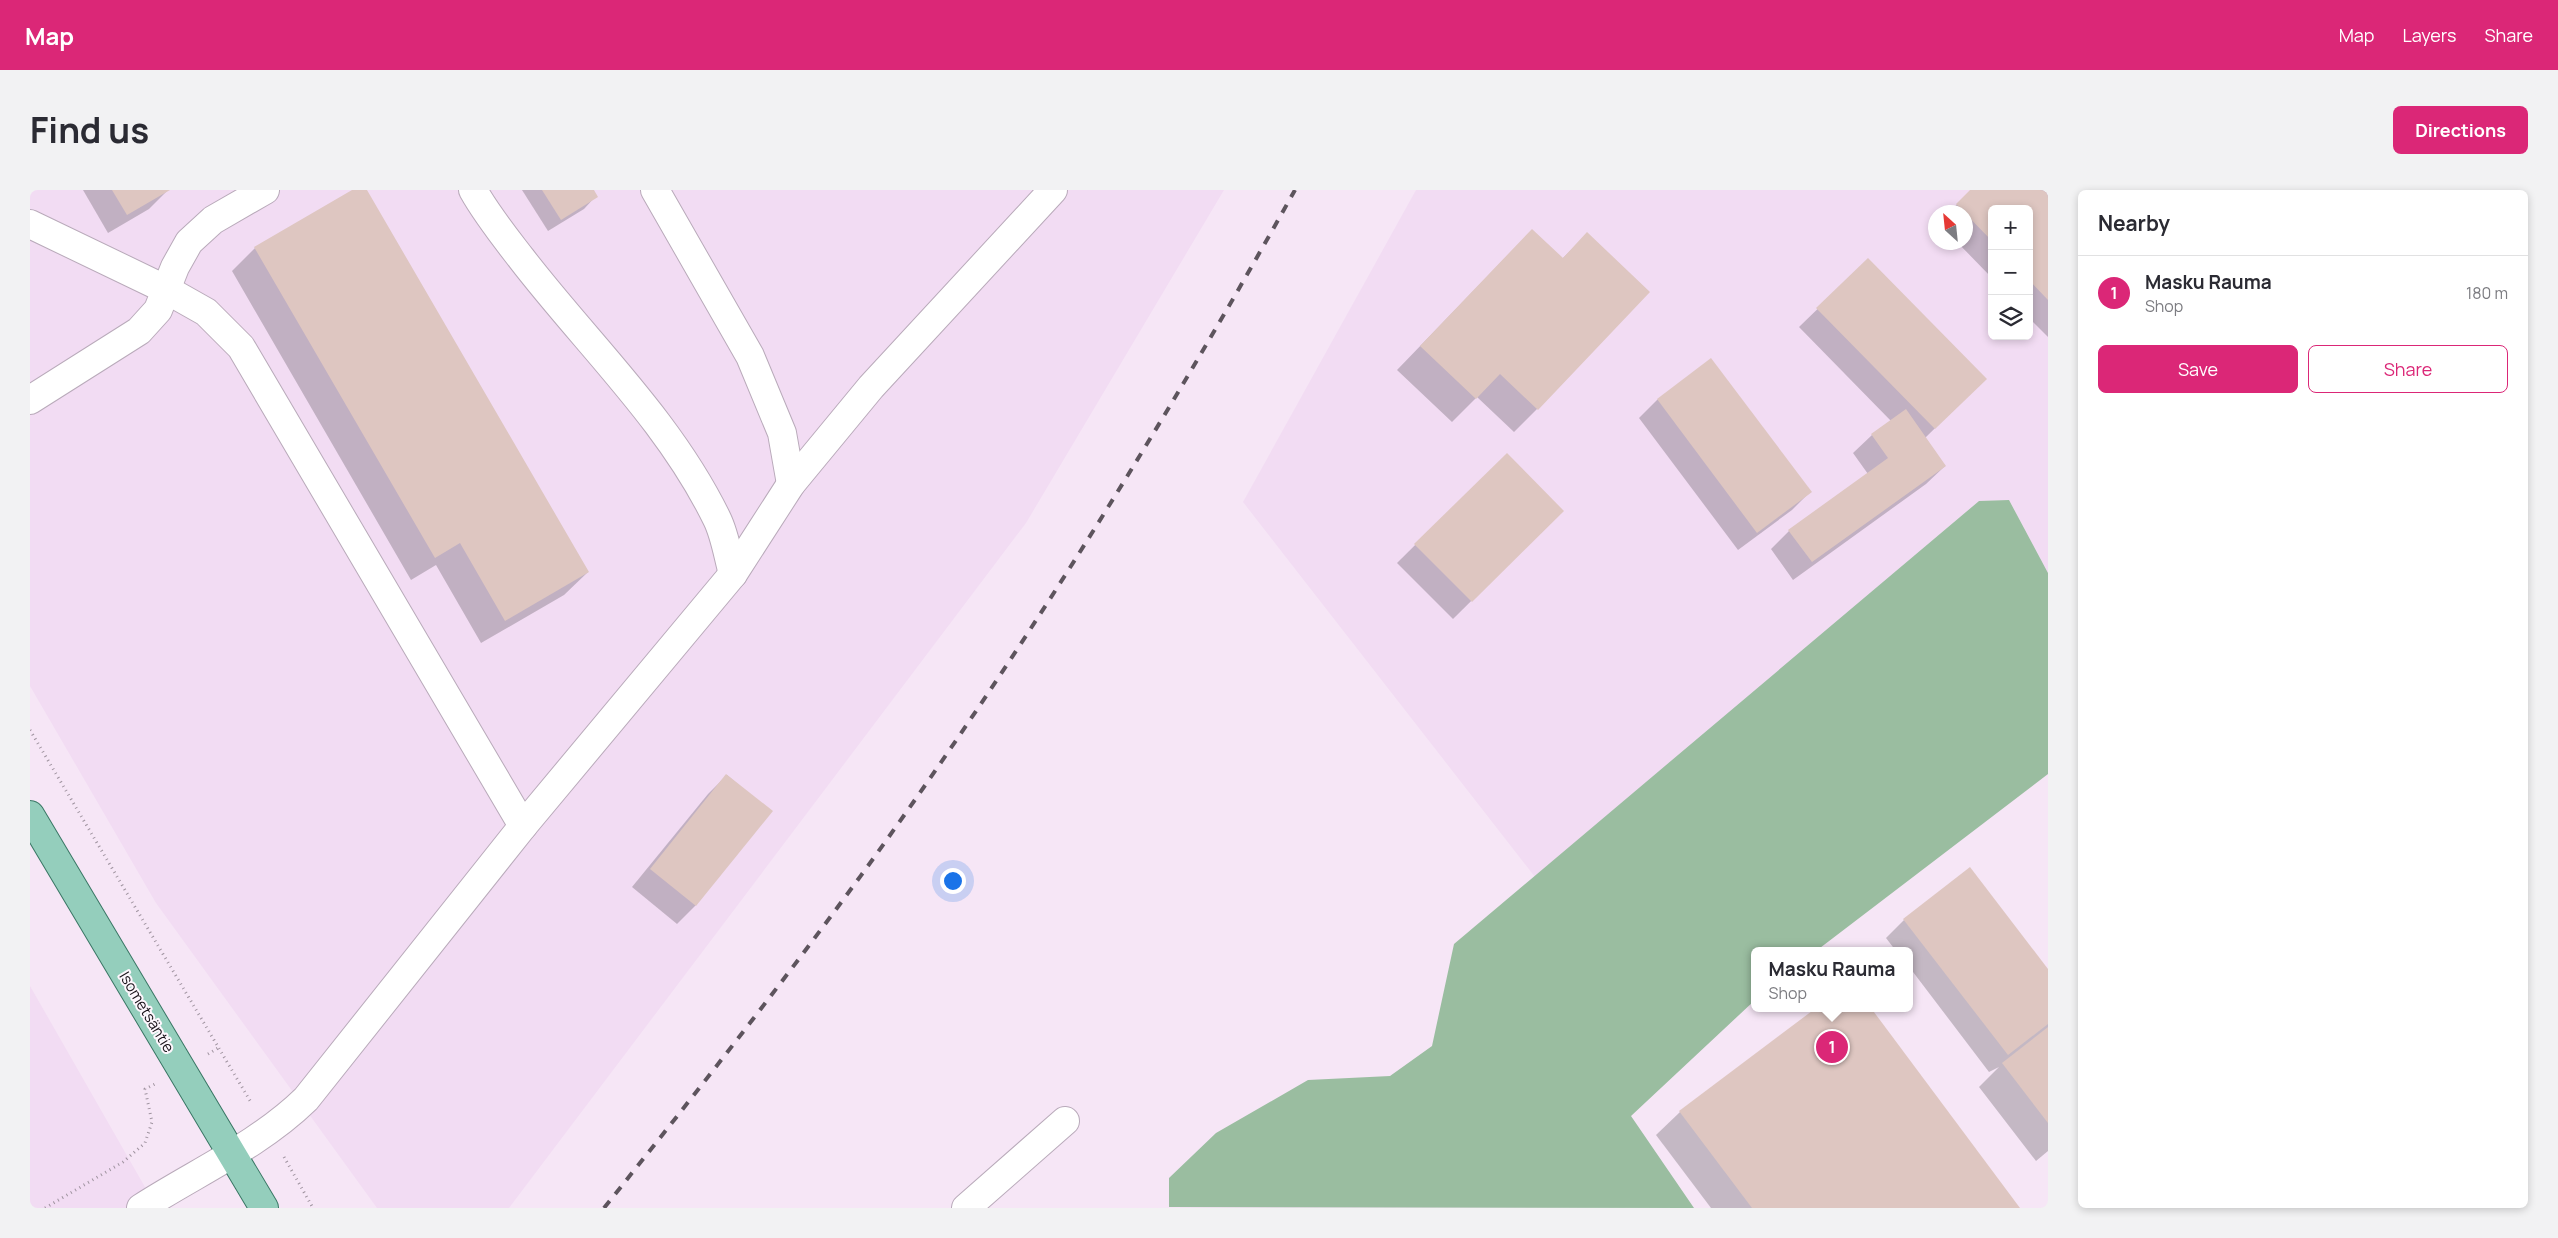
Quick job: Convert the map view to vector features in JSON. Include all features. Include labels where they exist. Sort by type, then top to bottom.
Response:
[{"type":"main road","name":"Isometsäntie","points":[[30,815],[230,1154],[264,1208]]},
{"type":"lane","points":[[30,400],[139,331],[158,310],[175,267],[188,242],[213,220],[265,190]]},
{"type":"lane","points":[[473,190],[483,209],[553,300],[620,375],[682,458],[718,520],[733,574]]},
{"type":"lane","points":[[656,190],[750,356],[782,433],[791,484]]},
{"type":"lane","points":[[141,1208],[230,1154],[300,1105],[342,1057],[523,826],[733,574],[791,484],[871,387],[1053,190]]},
{"type":"lane","points":[[30,224],[167,290],[206,312],[241,347],[523,826]]},
{"type":"lane","points":[[966,1208],[1065,1121]]},
{"type":"path","points":[[30,730],[314,1208]]},
{"type":"path","points":[[45,1208],[123,1162],[145,1143],[152,1122],[146,1089],[218,1048]]},
{"type":"shaded area","points":[[30,190],[1224,190],[1026,523],[509,1208],[377,1208],[156,903],[30,686]]},
{"type":"shaded area","points":[[1416,190],[2048,190],[2048,573],[2009,500],[1979,501],[1535,877],[1243,502]]},
{"type":"shaded area","points":[[30,986],[157,1208],[30,1208]]},
{"type":"green space","points":[[2009,500],[2048,573],[2048,774],[1821,947],[1751,947],[1751,1004],[1631,1116],[1694,1208],[1169,1207],[1169,1178],[1216,1133],[1308,1080],[1390,1076],[1432,1046],[1454,944],[1979,501]]},
{"type":"building","points":[[112,190],[170,190],[127,215]]},
{"type":"building","points":[[352,190],[367,190],[589,572],[505,621],[460,543],[435,558],[254,247]]},
{"type":"building","points":[[542,190],[594,190],[598,197],[561,220]]},
{"type":"building","points":[[1970,190],[2048,190],[2048,300],[2033,284],[2033,205],[1988,205],[1988,237],[1973,221],[1973,205],[1956,204]]},
{"type":"building","points":[[1532,229],[1563,258],[1587,232],[1650,292],[1538,410],[1500,374],[1476,399],[1420,346]]},
{"type":"building","points":[[1868,258],[1987,379],[1935,429],[1816,308]]},
{"type":"building","points":[[1711,358],[1812,492],[1757,533],[1657,399]]},
{"type":"building","points":[[1906,409],[1946,466],[1812,562],[1788,530],[1888,458],[1871,434]]},
{"type":"building","points":[[1507,453],[1564,511],[1472,602],[1414,544]]},
{"type":"building","points":[[726,774],[773,811],[696,906],[650,869]]},
{"type":"building","points":[[1970,867],[2048,969],[2048,1024],[2008,1055],[1903,919]]},
{"type":"building","points":[[1811,1012],[1874,1012],[2020,1208],[1752,1208],[1679,1111]]},
{"type":"building","points":[[2048,1027],[2048,1123],[2002,1063]]},
{"type":"railway","points":[[604,1208],[671,1125],[833,913],[980,705],[1036,621],[1143,451],[1295,190]]},
{"type":"place","name":"Masku Rauma","points":[[1832,1047]]}]
